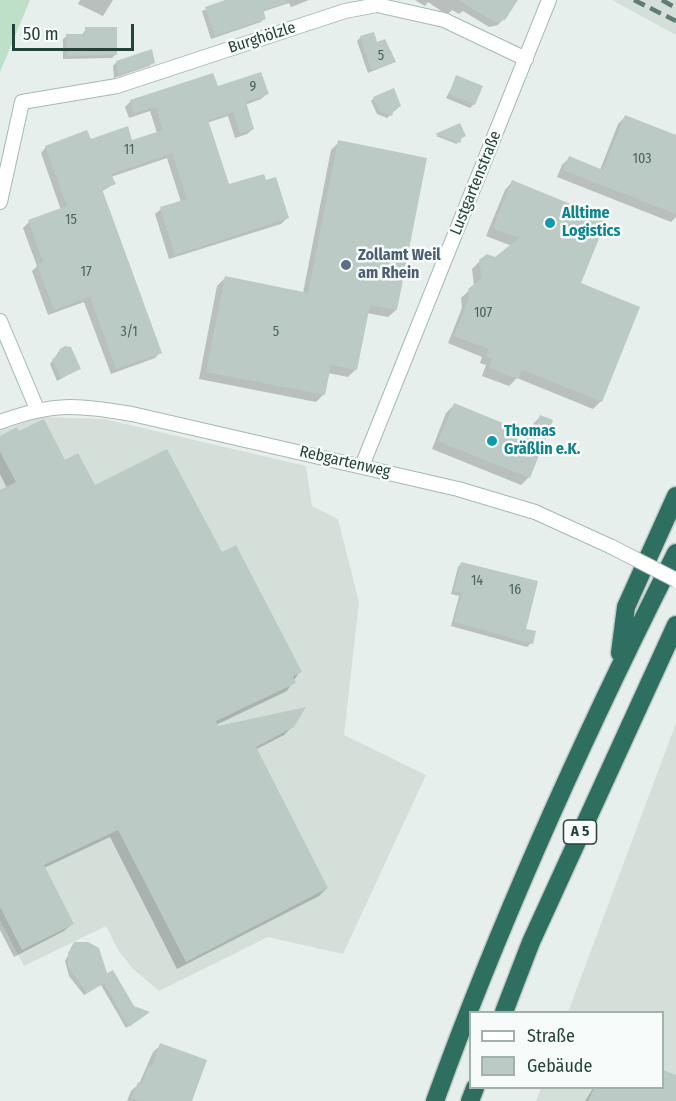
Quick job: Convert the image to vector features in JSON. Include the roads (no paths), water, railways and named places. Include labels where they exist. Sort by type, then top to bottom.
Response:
[{"type":"highway","points":[[618,667],[626,607],[676,496]]},
{"type":"highway","name":"A 5","points":[[471,1011],[540,837],[618,667],[676,553]]},
{"type":"highway","name":"A 5","points":[[504,1011],[531,942],[590,809],[676,625]]},
{"type":"highway","name":"A 5","points":[[435,1101],[469,1016]]},
{"type":"street","name":"Lustgartenstraße","points":[[362,466],[549,0]]},
{"type":"street","name":"Burghölzle","points":[[0,202],[22,102],[117,86],[345,11],[377,5],[444,20],[526,59]]},
{"type":"street","points":[[0,321],[37,409]]},
{"type":"street","name":"Rebgartenweg","points":[[0,422],[37,409],[82,406],[132,414],[362,466],[459,489],[535,512],[676,580]]},
{"type":"railway","points":[[634,0],[676,21]]},
{"type":"railway","points":[[662,0],[676,8]]},
{"type":"place","name":"Alltime Logistics","points":[[550,223]]},
{"type":"place","name":"Zollamt Weil am Rhein","points":[[346,265]]},
{"type":"place","name":"Thomas Gräßlin e.K.","points":[[492,441]]}]
